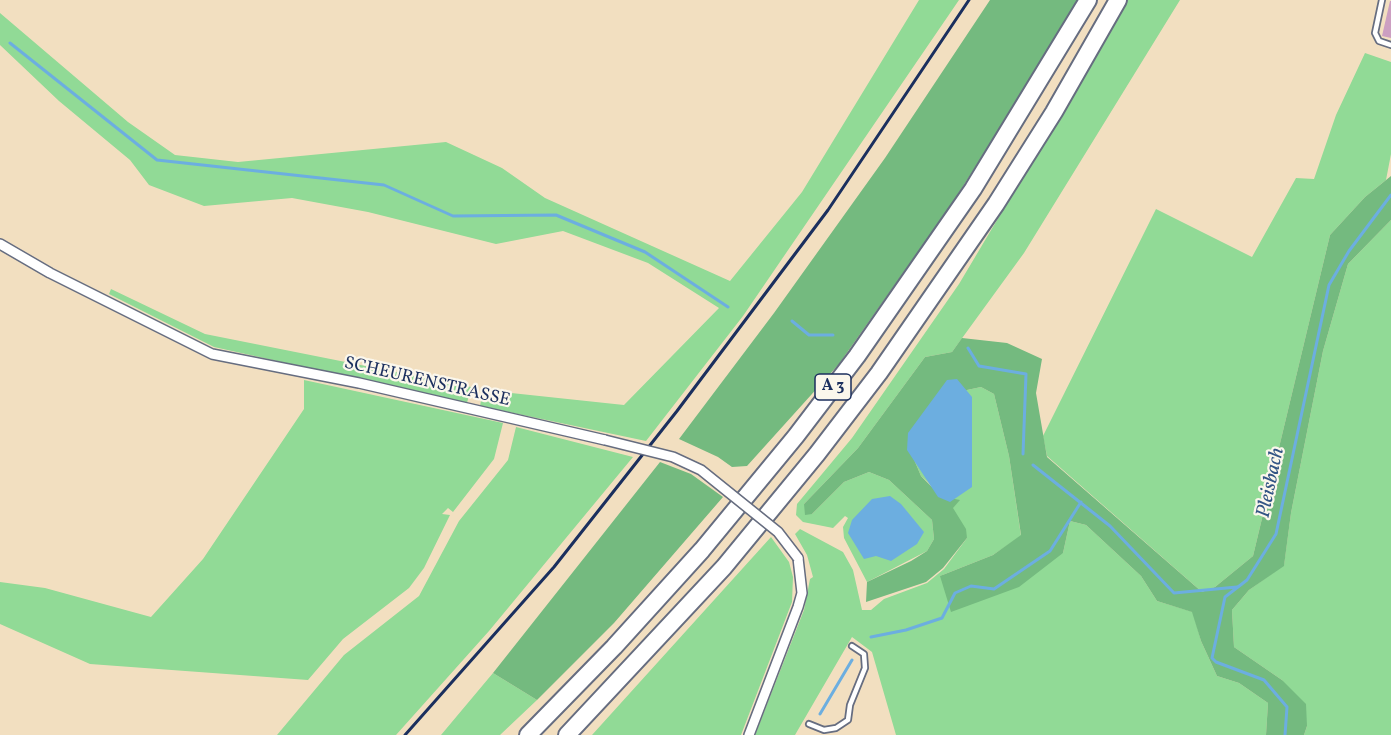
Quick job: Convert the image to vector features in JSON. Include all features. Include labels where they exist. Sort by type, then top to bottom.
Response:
[{"type":"highway","name":"A 3","points":[[528,735],[614,647],[702,550],[836,383],[917,272],[973,189],[1088,0]]},
{"type":"highway","name":"A 3","points":[[567,735],[724,567],[817,454],[879,373],[996,204],[1054,112],[1118,0]]},
{"type":"street","name":"SCHEURENSTRASSE","points":[[0,244],[50,273],[212,354],[359,383],[605,440],[673,457],[701,470],[778,532],[798,558],[802,593],[748,735]]},
{"type":"lane","points":[[1382,0],[1375,33],[1379,41],[1391,45]]},
{"type":"lane","points":[[809,724],[824,730],[836,728],[848,720],[850,705],[865,668],[864,654],[852,646]]},
{"type":"green space","points":[[919,0],[959,0],[743,316],[646,441],[480,406],[483,390],[624,405],[719,308],[648,263],[563,231],[496,244],[368,212],[292,198],[204,206],[149,185],[130,160],[59,101],[0,45],[0,13],[128,122],[175,155],[238,162],[446,142],[502,168],[545,198],[730,281],[802,192]]},
{"type":"green space","points":[[990,0],[1082,0],[951,205],[839,364],[747,466],[732,467],[718,457],[679,439],[774,313],[885,158]]},
{"type":"green space","points":[[1128,0],[1180,0],[1024,253],[952,352],[925,357],[858,448],[804,504],[812,514],[844,482],[869,472],[889,480],[932,520],[934,539],[927,551],[867,582],[844,538],[843,527],[848,518],[845,516],[833,528],[803,522],[796,515],[797,504],[852,438],[959,284]]},
{"type":"green space","points":[[1365,53],[1391,62],[1391,154],[1386,180],[1365,197],[1330,235],[1253,556],[1215,587],[1202,592],[1047,456],[1043,436],[1156,209],[1252,257],[1296,178],[1314,179],[1336,115]]},
{"type":"green space","points":[[1391,176],[1391,220],[1348,264],[1323,351],[1291,513],[1284,566],[1249,590],[1232,610],[1234,647],[1282,680],[1306,704],[1307,726],[1304,735],[1266,735],[1268,703],[1239,683],[1217,676],[1201,641],[1192,612],[1157,601],[1141,576],[1086,525],[1070,521],[1063,553],[1019,587],[951,612],[940,576],[993,555],[1021,535],[1009,456],[994,394],[981,387],[967,390],[913,457],[921,476],[934,489],[945,497],[960,500],[953,508],[966,529],[967,538],[943,568],[926,582],[866,602],[867,582],[927,551],[934,539],[932,520],[889,480],[869,472],[844,482],[812,514],[805,515],[804,504],[858,448],[925,357],[952,352],[962,338],[1007,343],[1042,359],[1036,393],[1047,457],[1202,592],[1215,587],[1253,556],[1330,235],[1365,197]]},
{"type":"green space","points":[[1391,220],[1391,735],[1304,735],[1307,726],[1282,680],[1234,647],[1232,610],[1249,590],[1284,565],[1291,513],[1323,351],[1348,264]]},
{"type":"green space","points":[[111,289],[205,334],[471,387],[467,403],[214,347],[109,294]]},
{"type":"green space","points":[[304,380],[503,423],[494,459],[453,512],[448,508],[442,514],[450,515],[424,568],[409,588],[343,639],[308,680],[90,664],[0,624],[0,582],[45,588],[151,617],[203,559],[304,409]]},
{"type":"green space","points":[[981,387],[994,394],[1009,456],[1021,536],[993,555],[940,576],[1063,553],[1070,521],[1086,525],[1141,576],[1157,601],[1193,612],[1201,641],[1217,676],[1239,683],[1268,703],[1266,735],[896,735],[872,652],[852,637],[795,735],[755,735],[804,610],[810,579],[813,577],[807,555],[795,534],[800,529],[843,552],[853,570],[862,610],[871,610],[884,599],[927,583],[944,569],[967,538],[945,497],[921,476],[913,457],[967,390]]},
{"type":"green space","points":[[516,427],[633,457],[489,631],[396,735],[277,735],[344,655],[419,596],[459,521],[508,460]]},
{"type":"green space","points":[[660,462],[691,474],[723,497],[614,623],[537,700],[493,673]]},
{"type":"green space","points":[[771,537],[789,562],[793,577],[792,602],[741,735],[592,735]]},
{"type":"green space","points":[[493,673],[537,700],[500,735],[441,735]]},
{"type":"water","points":[[957,379],[972,397],[972,487],[950,502],[938,497],[907,450],[908,433],[947,380]]},
{"type":"water","points":[[890,496],[901,504],[924,532],[917,544],[891,561],[876,556],[864,559],[848,533],[852,520],[872,499]]},
{"type":"building","points":[[1391,1],[1391,38],[1382,36]]},
{"type":"waterway","points":[[10,43],[157,160],[384,185],[453,216],[556,215],[645,252],[728,307]]},
{"type":"waterway","name":"Pleisbach","points":[[1285,735],[1287,707],[1264,680],[1216,662],[1212,658],[1225,597],[1247,580],[1276,534],[1329,285],[1349,251],[1391,195]]},
{"type":"waterway","points":[[792,321],[809,335],[833,335]]},
{"type":"waterway","points":[[968,348],[979,366],[1026,374],[1023,454]]},
{"type":"waterway","points":[[1033,465],[1110,526],[1174,593],[1237,587]]},
{"type":"waterway","points":[[871,637],[906,630],[942,618],[955,593],[971,586],[994,589],[1050,551],[1081,502]]},
{"type":"waterway","points":[[820,714],[852,660]]},
{"type":"railway","points":[[405,735],[554,567],[677,411],[828,210],[969,0]]}]
